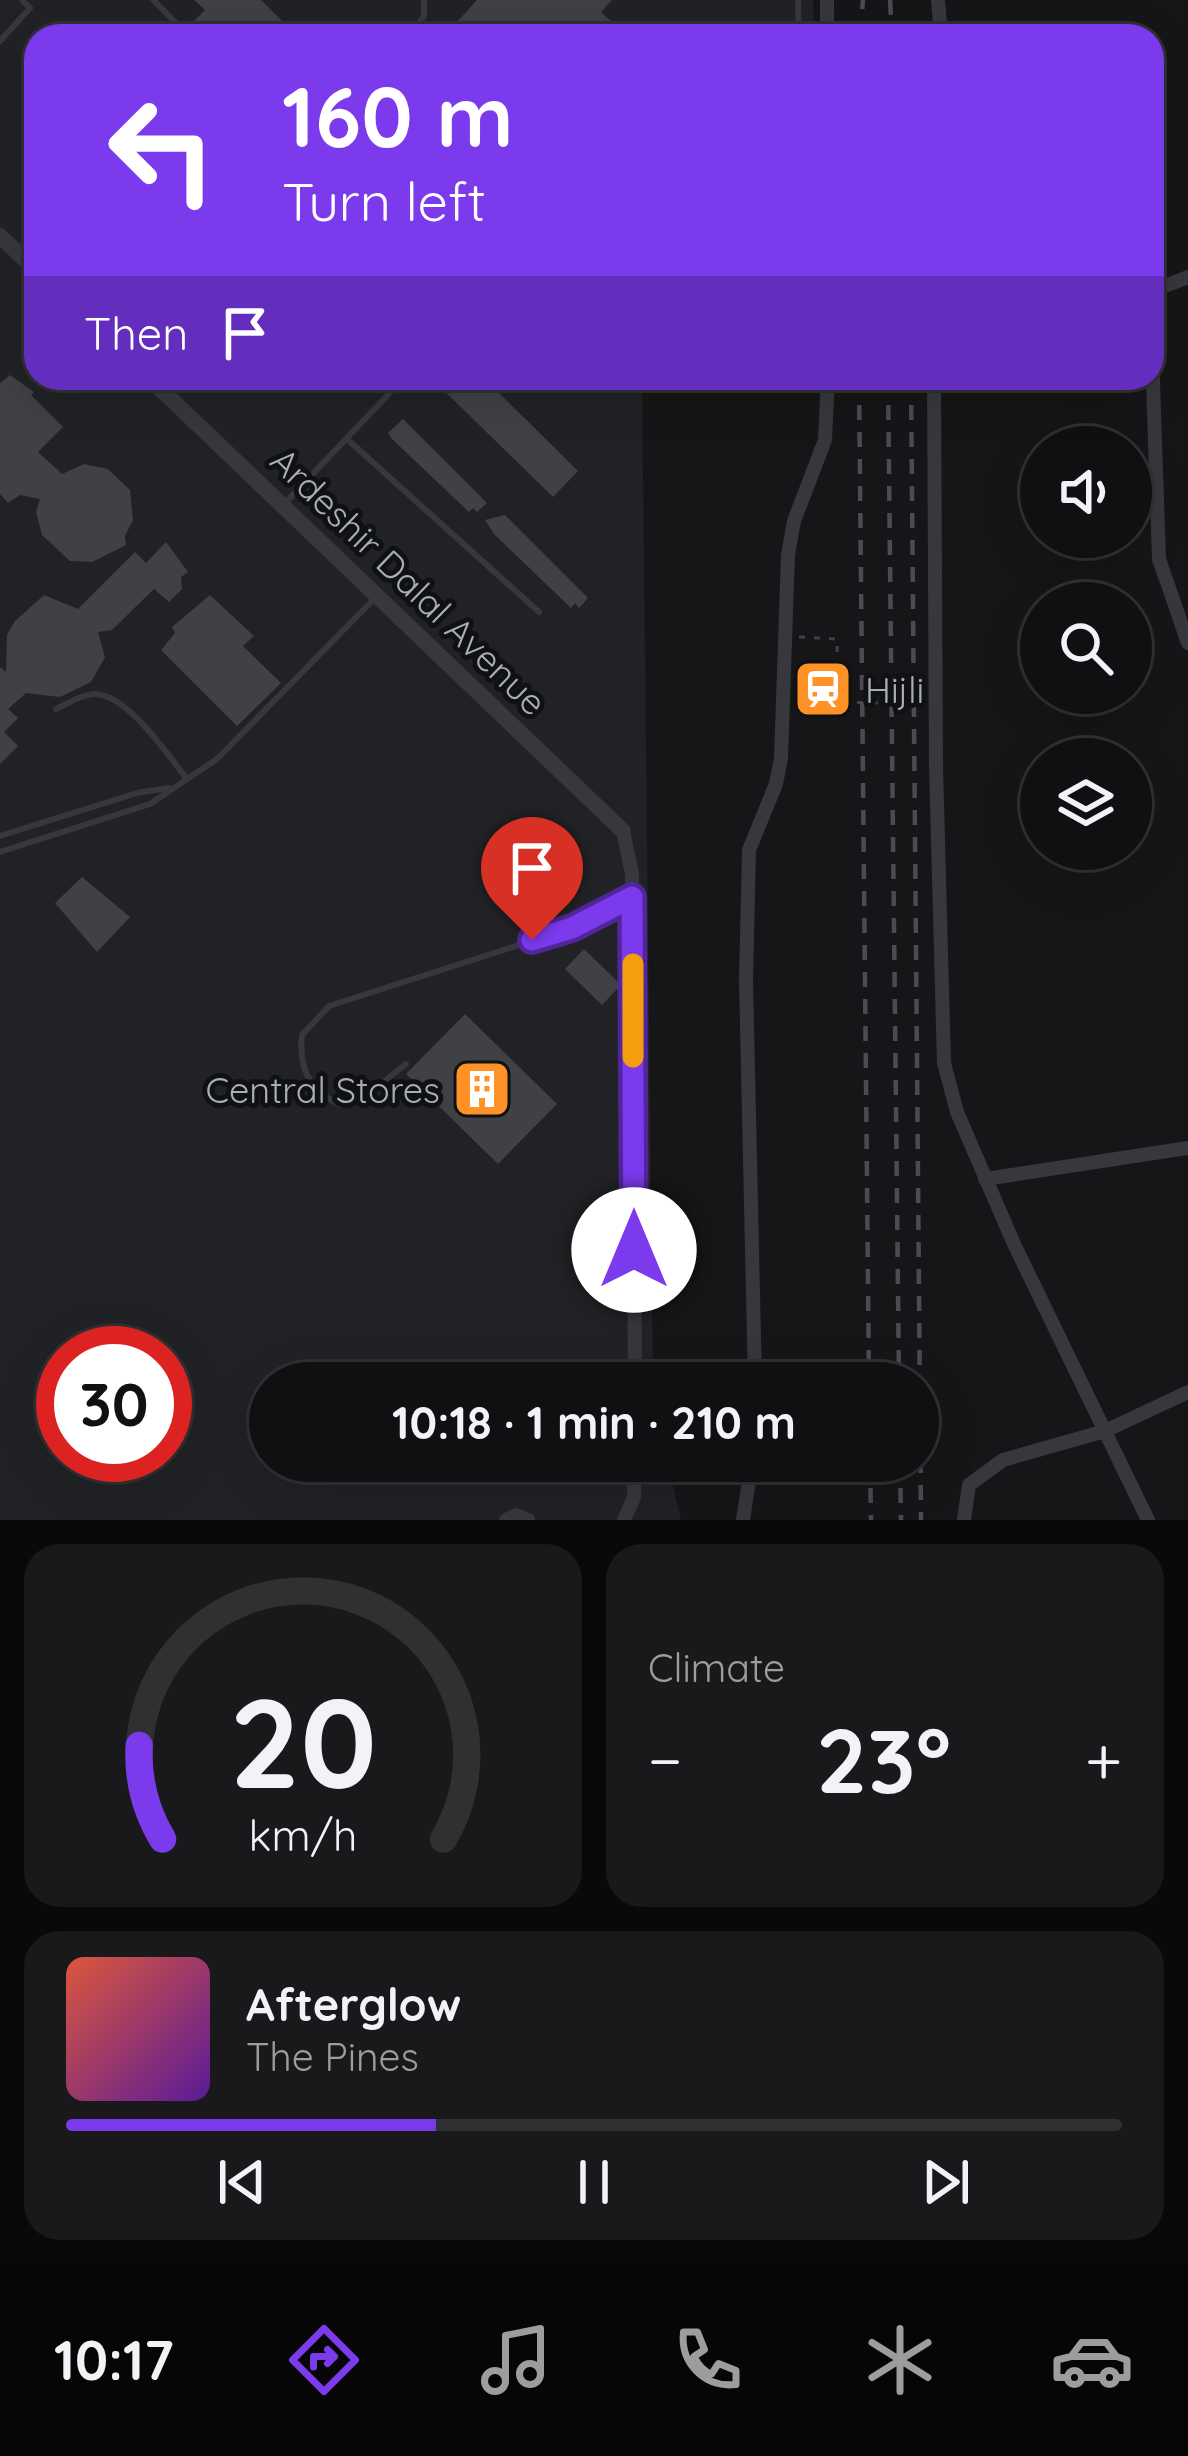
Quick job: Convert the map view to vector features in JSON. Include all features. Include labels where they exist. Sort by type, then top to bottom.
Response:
[{"type":"street","points":[[0,236],[24,259]]},
{"type":"street","name":"Ardeshir Dalal Avenue","points":[[162,390],[623,831]]},
{"type":"street","points":[[755,1362],[746,980],[749,850],[776,784],[781,758],[783,637],[794,520],[825,440],[827,390]]},
{"type":"street","points":[[934,390],[942,1038],[957,1112],[1148,1520]]},
{"type":"street","points":[[1153,390],[1159,559],[1188,643]]},
{"type":"street","points":[[623,831],[632,897],[635,1362]]},
{"type":"street","points":[[986,1178],[1188,1148]]},
{"type":"street","points":[[964,1520],[969,1485],[992,1465],[1105,1431],[1188,1392]]},
{"type":"street","points":[[624,1520],[634,1482]]},
{"type":"street","points":[[742,1520],[748,1482]]},
{"type":"street","points":[[506,1520],[513,1515],[528,1520]]},
{"type":"lane","points":[[22,0],[30,8]]},
{"type":"lane","points":[[0,41],[38,0]]},
{"type":"lane","points":[[153,0],[176,24]]},
{"type":"lane","points":[[283,506],[393,390]]},
{"type":"lane","points":[[347,439],[539,612]]},
{"type":"lane","points":[[0,852],[150,804],[174,788],[244,736],[377,596]]},
{"type":"lane","points":[[56,709],[92,694],[114,700],[131,712],[187,779]]},
{"type":"lane","points":[[0,836],[137,793],[174,788]]},
{"type":"lane","points":[[406,1064],[363,1098],[340,1106],[315,1089],[303,1071],[302,1035],[317,1016],[352,996],[572,928],[632,897]]},
{"type":"path","points":[[783,637],[837,639],[838,702],[931,704]]},
{"type":"shaded area","points":[[0,0],[813,0],[814,24],[24,24],[24,390],[642,390],[653,1362],[249,1362],[249,1482],[672,1482],[681,1520],[0,1520]]},
{"type":"building","points":[[194,0],[261,0],[285,24],[191,24],[205,10]]},
{"type":"building","points":[[477,0],[612,0],[601,12],[614,24],[457,24]]},
{"type":"building","points":[[10,375],[24,390],[34,392],[31,395],[63,427],[38,452],[62,474],[84,464],[108,469],[130,490],[133,520],[126,545],[92,562],[70,561],[42,535],[36,512],[40,499],[20,495],[8,503],[0,494],[0,383]]},
{"type":"building","points":[[443,390],[496,390],[578,471],[553,497]]},
{"type":"building","points":[[403,419],[487,503],[477,512],[473,508],[469,512],[392,439],[388,433]]},
{"type":"building","points":[[505,515],[588,598],[579,608],[575,603],[571,608],[485,520]]},
{"type":"building","points":[[166,542],[188,572],[181,577],[182,589],[169,602],[154,589],[112,630],[98,632],[105,657],[91,682],[60,697],[26,693],[8,709],[18,718],[4,732],[18,746],[0,764],[0,667],[6,672],[7,635],[15,621],[44,595],[78,609],[135,552],[146,563]]},
{"type":"building","points":[[210,595],[254,636],[243,646],[281,683],[237,726],[161,650],[175,633],[172,627]]},
{"type":"building","points":[[82,877],[130,917],[97,952],[55,903]]},
{"type":"building","points":[[584,949],[621,985],[602,1005],[565,969]]},
{"type":"building","name":"Central Stores","points":[[465,1014],[557,1104],[498,1164],[406,1074]]},
{"type":"railway","points":[[861,24],[863,0]]},
{"type":"railway","points":[[890,0],[891,24]]},
{"type":"railway","points":[[859,390],[869,1362]]},
{"type":"railway","points":[[888,390],[899,1362]]},
{"type":"railway","points":[[911,390],[921,1520]]},
{"type":"railway","points":[[870,1482],[871,1520]]},
{"type":"railway","points":[[900,1482],[901,1520]]},
{"type":"slow traffic","points":[[633,964],[633,1057]]},
{"type":"place","name":"Hijli","points":[[823,689]]},
{"type":"place","name":"Central Stores","points":[[482,1089]]},
{"type":"route","points":[[532,940],[572,928],[632,897],[634,1250]]}]
